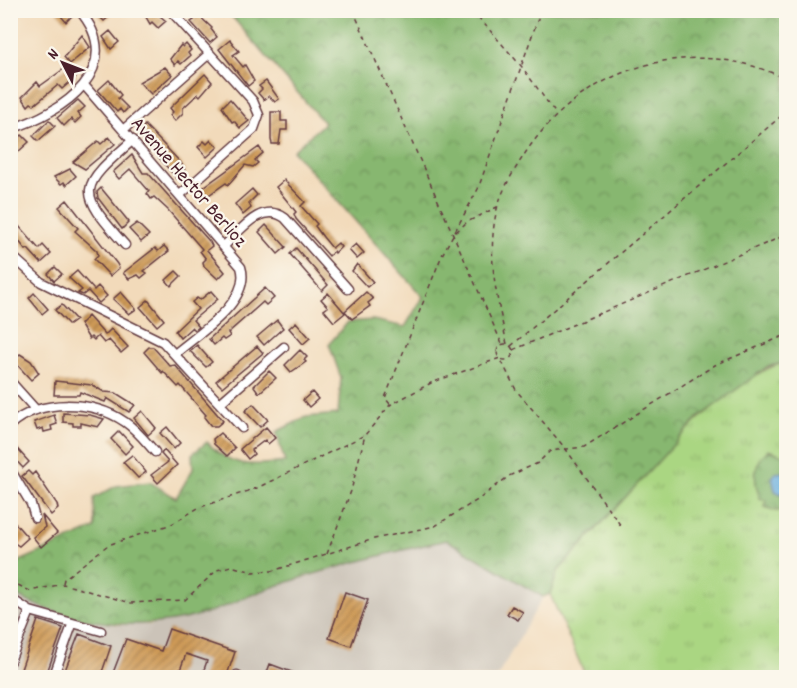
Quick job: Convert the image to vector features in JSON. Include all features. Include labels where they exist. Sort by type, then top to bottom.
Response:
[{"type":"street","points":[[10,129],[45,115],[84,85],[95,67],[99,49],[95,31],[79,10]]},
{"type":"street","points":[[170,10],[254,103],[258,120],[253,130],[181,194]]},
{"type":"street","points":[[123,130],[209,54]]},
{"type":"street","name":"Avenue Hector Berlioz","points":[[84,85],[225,245],[243,271],[239,295],[176,353]]},
{"type":"street","points":[[125,246],[93,208],[89,187],[96,172],[132,140]]},
{"type":"street","points":[[225,245],[258,215],[267,212],[277,214],[285,218],[348,289]]},
{"type":"street","points":[[10,254],[14,264],[40,282],[151,335],[176,353],[242,428]]},
{"type":"street","points":[[220,403],[284,347]]},
{"type":"street","points":[[10,381],[36,410]]},
{"type":"street","points":[[10,425],[36,410],[72,405],[100,410],[131,426],[155,452]]},
{"type":"street","points":[[10,469],[34,508],[35,518]]},
{"type":"street","points":[[10,598],[30,611],[72,625],[101,631]]},
{"type":"street","points":[[10,662],[30,611]]},
{"type":"street","points":[[53,678],[72,625]]},
{"type":"path","points":[[353,10],[502,344]]},
{"type":"path","points":[[472,10],[522,67],[556,115]]},
{"type":"path","points":[[390,405],[386,398],[442,255],[478,189],[541,10]]},
{"type":"path","points":[[507,344],[496,296],[492,260],[497,207],[520,161],[541,130],[568,103],[596,85],[660,62],[690,57],[747,65],[786,79]]},
{"type":"path","points":[[511,346],[786,112]]},
{"type":"path","points":[[454,235],[467,222],[497,207]]},
{"type":"path","points":[[63,584],[64,579],[108,545],[172,524],[198,508],[257,488],[365,435],[390,405],[431,383],[500,358],[509,358],[513,351],[786,235]]},
{"type":"path","points":[[10,581],[30,591],[63,584],[131,603],[185,600],[217,570],[231,566],[254,572],[272,571],[404,532],[435,526],[479,499],[509,476],[538,463],[550,451],[584,447],[716,365],[786,335]]},
{"type":"path","points":[[502,344],[511,346],[513,351]]},
{"type":"path","points":[[502,344],[497,350],[516,390],[565,448],[621,526]]},
{"type":"path","points":[[327,554],[351,491],[365,435]]},
{"type":"shaded area","points":[[447,540],[543,597],[497,677],[11,678],[10,593],[68,617],[118,625],[150,625],[203,614],[267,589],[369,558]]},
{"type":"green space","points":[[227,11],[786,11],[786,362],[767,367],[698,418],[558,571],[550,594],[543,597],[447,540],[312,575],[259,592],[204,614],[180,620],[155,623],[106,623],[57,612],[11,593],[11,565],[95,528],[94,498],[116,486],[150,482],[176,498],[193,469],[192,454],[207,442],[225,457],[234,461],[252,464],[285,462],[276,432],[306,417],[338,414],[341,378],[329,344],[348,322],[373,320],[405,327],[423,297],[293,151],[324,123]]},
{"type":"green space","points":[[786,362],[786,677],[586,677],[550,594],[558,571],[634,485],[696,421],[728,394],[758,374]]},
{"type":"green space","points":[[768,450],[786,456],[786,473],[784,472],[775,483],[781,494],[786,491],[786,510],[776,511],[765,507],[766,501],[760,498],[756,478],[757,466]]},
{"type":"water","points":[[775,473],[786,473],[786,491],[781,494],[775,491],[772,478]]},
{"type":"building","points":[[56,10],[68,10],[72,16],[66,22]]},
{"type":"building","points":[[102,10],[107,10],[111,15],[104,21],[97,14]]},
{"type":"building","points":[[142,10],[154,11],[166,21],[158,28],[152,22],[150,24]]},
{"type":"building","points":[[196,13],[212,28],[217,37],[210,43],[191,22]]},
{"type":"building","points":[[110,31],[119,42],[111,49],[103,37]]},
{"type":"building","points":[[82,35],[90,47],[70,64],[64,57]]},
{"type":"building","points":[[230,40],[239,51],[233,55],[243,67],[245,65],[254,81],[248,86],[219,49]]},
{"type":"building","points":[[186,44],[191,50],[188,53],[190,56],[181,64],[178,61],[175,65],[170,59],[181,45],[183,47]]},
{"type":"building","points":[[68,66],[77,76],[62,89],[58,85],[34,105],[31,103],[28,106],[22,97],[37,82],[40,86]]},
{"type":"building","points":[[165,67],[172,75],[151,94],[139,82]]},
{"type":"building","points":[[205,74],[212,82],[200,96],[198,94],[183,108],[183,113],[175,121],[170,115],[173,112],[170,108]]},
{"type":"building","points":[[109,80],[121,95],[118,98],[128,108],[123,113],[120,109],[117,112],[98,90]]},
{"type":"building","points":[[266,81],[279,99],[275,102],[269,96],[264,100],[258,93],[262,89],[259,86]]},
{"type":"building","points":[[230,99],[249,121],[240,128],[234,121],[232,122],[222,107]]},
{"type":"building","points":[[78,100],[85,107],[78,113],[81,117],[75,123],[71,119],[64,126],[57,118]]},
{"type":"building","points":[[271,112],[281,112],[281,121],[287,121],[287,130],[281,130],[279,144],[272,144],[271,140]]},
{"type":"building","points":[[49,120],[55,126],[38,141],[33,136]]},
{"type":"building","points":[[145,125],[181,163],[185,171],[177,179],[141,136],[143,134],[140,131]]},
{"type":"building","points":[[22,135],[29,142],[18,152],[12,144]]},
{"type":"building","points":[[109,137],[115,144],[85,169],[73,162],[98,141],[101,144]]},
{"type":"building","points":[[211,140],[218,147],[207,157],[198,147],[204,141],[207,144]]},
{"type":"building","points":[[259,147],[263,153],[255,160],[258,163],[253,167],[245,165],[228,185],[226,183],[203,199],[197,192]]},
{"type":"building","points":[[132,155],[143,173],[148,173],[210,242],[212,246],[207,250],[225,272],[218,279],[204,266],[203,262],[206,259],[200,251],[202,249],[168,210],[154,197],[151,199],[147,194],[149,191],[130,169],[119,179],[113,172]]},
{"type":"building","points":[[70,169],[76,176],[66,185],[64,182],[61,184],[54,177]]},
{"type":"building","points":[[284,180],[305,202],[301,206],[317,224],[315,226],[332,248],[338,243],[341,247],[335,253],[334,251],[329,256],[296,219],[294,214],[296,212],[276,187]]},
{"type":"building","points":[[101,188],[129,222],[122,229],[98,198],[97,192]]},
{"type":"building","points":[[252,189],[257,195],[249,203],[251,208],[243,215],[235,204]]},
{"type":"building","points":[[67,200],[117,264],[119,268],[110,276],[94,259],[98,255],[97,251],[75,231],[78,228],[59,207]]},
{"type":"building","points":[[10,216],[39,249],[43,245],[51,254],[41,263],[28,249],[26,250],[10,230]]},
{"type":"building","points":[[137,223],[149,235],[141,242],[129,229]]},
{"type":"building","points":[[266,225],[286,247],[278,254],[259,232]]},
{"type":"building","points":[[356,244],[364,253],[357,259],[349,250]]},
{"type":"building","points":[[164,246],[169,251],[144,271],[147,273],[141,278],[138,275],[129,279],[123,273],[155,248],[158,251]]},
{"type":"building","points":[[296,248],[328,285],[322,291],[290,254]]},
{"type":"building","points":[[357,264],[373,282],[367,287],[352,271]]},
{"type":"building","points":[[55,267],[62,274],[54,281],[48,274]]},
{"type":"building","points":[[77,271],[94,290],[98,286],[107,296],[99,303],[88,291],[83,295],[78,293],[82,290],[69,278]]},
{"type":"building","points":[[176,271],[181,276],[171,286],[166,280]]},
{"type":"building","points":[[265,288],[274,298],[266,305],[263,302],[228,333],[230,336],[224,340],[222,338],[214,345],[209,339]]},
{"type":"building","points":[[211,291],[218,299],[193,320],[199,327],[195,330],[192,327],[180,338],[175,331],[198,309],[192,302],[197,298],[200,300]]},
{"type":"building","points":[[121,292],[136,309],[129,314],[113,299]]},
{"type":"building","points":[[366,292],[373,299],[368,303],[370,306],[352,319],[345,311]]},
{"type":"building","points":[[34,293],[48,309],[42,314],[29,298]]},
{"type":"building","points":[[328,293],[345,313],[334,322],[324,310],[328,307],[321,299]]},
{"type":"building","points":[[148,300],[164,320],[157,326],[140,307]]},
{"type":"building","points":[[62,305],[76,320],[69,325],[55,310]]},
{"type":"building","points":[[88,316],[105,335],[111,329],[128,347],[121,353],[109,340],[104,343],[98,336],[94,340],[91,337],[89,339],[80,324]]},
{"type":"building","points":[[277,320],[283,328],[264,345],[257,337]]},
{"type":"building","points":[[296,322],[310,338],[303,344],[289,328]]},
{"type":"building","points":[[197,345],[212,362],[206,367],[190,351]]},
{"type":"building","points":[[257,346],[263,353],[222,387],[216,381]]},
{"type":"building","points":[[149,347],[153,347],[170,366],[175,365],[223,421],[217,426],[211,426],[204,417],[206,415],[180,385],[178,387],[163,371],[162,373],[144,352]]},
{"type":"building","points":[[300,350],[307,357],[304,360],[306,362],[291,372],[285,365]]},
{"type":"building","points":[[20,354],[31,361],[39,373],[31,380],[13,360]]},
{"type":"building","points":[[269,371],[276,378],[259,393],[254,386]]},
{"type":"building","points":[[55,381],[92,385],[104,392],[116,393],[135,405],[129,412],[107,398],[105,402],[80,392],[79,395],[54,395]]},
{"type":"building","points":[[312,392],[318,399],[309,407],[303,400]]},
{"type":"building","points":[[253,404],[268,420],[260,427],[245,411]]},
{"type":"building","points":[[142,411],[156,428],[148,435],[134,418]]},
{"type":"building","points":[[63,413],[90,415],[104,419],[98,427],[81,423],[81,426],[73,426],[73,423],[63,422]]},
{"type":"building","points":[[54,415],[57,424],[51,426],[52,430],[44,432],[43,428],[37,430],[34,422]]},
{"type":"building","points":[[167,427],[180,443],[174,449],[160,433]]},
{"type":"building","points":[[266,427],[275,438],[268,444],[265,440],[252,450],[254,454],[248,459],[240,449]]},
{"type":"building","points":[[119,431],[133,446],[125,454],[111,439]]},
{"type":"building","points":[[220,433],[235,448],[227,456],[214,444],[213,439]]},
{"type":"building","points":[[10,441],[29,462],[23,468],[10,454]]},
{"type":"building","points":[[164,450],[177,465],[158,483],[151,475],[168,462],[161,454]]},
{"type":"building","points":[[132,455],[146,472],[138,478],[123,462]]},
{"type":"building","points":[[28,471],[32,475],[35,472],[57,504],[58,509],[51,515],[22,476]]},
{"type":"building","points":[[42,515],[57,533],[41,547],[33,537],[45,527]]},
{"type":"building","points":[[14,522],[28,538],[19,546],[10,540],[10,525]]},
{"type":"building","points":[[345,592],[368,600],[351,646],[329,638]]},
{"type":"building","points":[[512,606],[523,612],[518,620],[507,614]]},
{"type":"building","points":[[38,620],[63,628],[45,678],[18,678]]},
{"type":"building","points":[[169,629],[235,652],[226,678],[201,678],[207,661],[186,654],[177,678],[111,678],[126,639],[161,651]]},
{"type":"building","points":[[79,634],[111,646],[100,678],[62,678]]},
{"type":"building","points":[[270,664],[305,677],[305,678],[265,678]]}]
